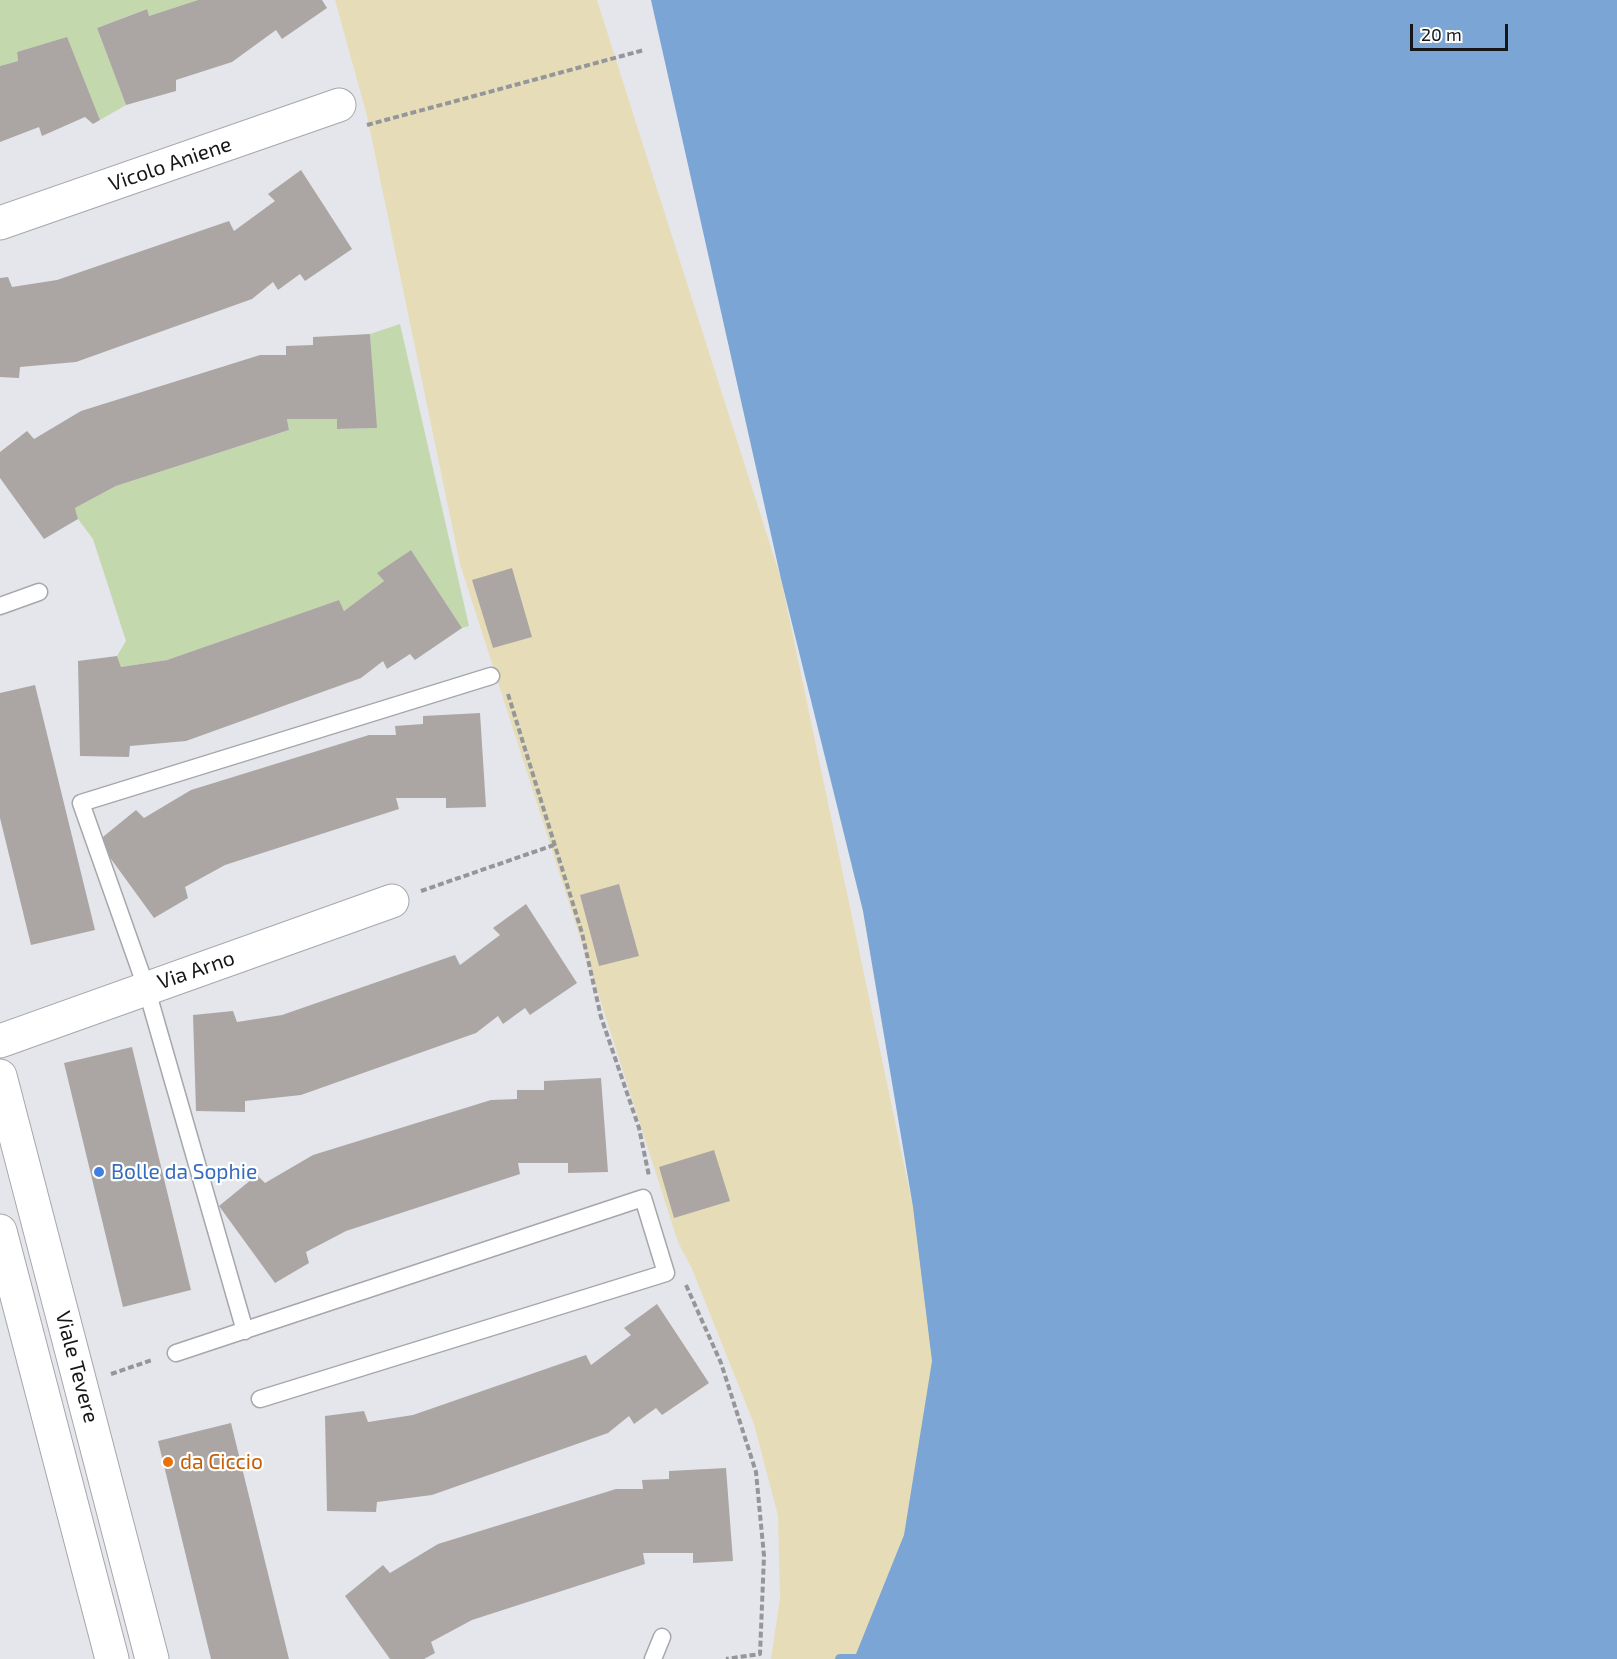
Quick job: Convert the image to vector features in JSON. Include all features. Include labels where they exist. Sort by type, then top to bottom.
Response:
[{"type":"street","name":"Vicolo Aniene","points":[[0,223],[349,116]]},
{"type":"street","name":"Via Arno","points":[[0,1041],[392,901]]},
{"type":"street","name":"Viale Tevere","points":[[0,1076],[82,1383],[152,1659]]},
{"type":"street","name":"Viale Tevere","points":[[0,1231],[112,1659]]},
{"type":"lane","points":[[0,606],[39,592]]},
{"type":"lane","points":[[244,1330],[146,987],[81,803],[498,680]]},
{"type":"lane","points":[[176,1353],[644,1198],[666,1273],[260,1399]]},
{"type":"lane","points":[[653,1659],[662,1636]]},
{"type":"path","points":[[349,116],[644,50]]},
{"type":"path","points":[[498,680],[582,933],[601,1017],[639,1128],[651,1184]]},
{"type":"path","points":[[392,901],[554,845]]},
{"type":"path","points":[[684,1280],[721,1363],[756,1472],[764,1556],[760,1654],[726,1659]]},
{"type":"path","points":[[82,1383],[176,1353]]},
{"type":"green space","points":[[0,0],[198,0],[149,16],[146,9],[97,28],[126,105],[100,120],[66,38],[17,52],[18,61],[0,66]]},
{"type":"green space","points":[[400,324],[469,626],[462,628],[411,550],[378,573],[384,581],[344,611],[339,600],[167,660],[121,667],[117,656],[126,641],[93,539],[78,519],[75,508],[116,486],[289,430],[287,419],[337,419],[337,429],[376,428],[370,334]]},
{"type":"sand","points":[[335,0],[597,0],[781,579],[913,1207],[948,1275],[966,1659],[771,1659],[780,1598],[778,1516],[754,1424],[692,1269],[678,1242],[460,564],[367,116]]},
{"type":"water","points":[[651,0],[1617,0],[1617,1659],[854,1659],[904,1535],[932,1361],[913,1207],[863,911],[781,579]]},
{"type":"building","points":[[198,0],[322,0],[327,8],[282,39],[276,30],[232,62],[176,80],[176,91],[126,105],[97,28],[147,9],[149,16]]},
{"type":"building","points":[[67,37],[100,120],[93,124],[85,117],[42,136],[39,127],[0,142],[0,66],[18,61],[17,52]]},
{"type":"building","points":[[301,170],[352,249],[305,281],[300,274],[278,290],[273,282],[252,299],[76,362],[20,367],[19,378],[0,377],[0,278],[8,277],[12,287],[57,280],[229,221],[234,231],[275,201],[268,194]]},
{"type":"building","points":[[370,334],[377,428],[337,429],[337,419],[287,419],[289,430],[116,486],[75,508],[78,519],[44,539],[0,478],[0,452],[27,431],[34,439],[81,411],[260,355],[286,355],[286,346],[313,345],[313,337]]},
{"type":"building","points":[[411,550],[462,628],[415,660],[410,654],[387,669],[383,661],[361,678],[186,741],[130,746],[129,757],[80,756],[78,661],[117,656],[121,667],[167,660],[339,600],[344,611],[384,581],[377,573]]},
{"type":"building","points":[[512,568],[532,637],[493,648],[472,580]]},
{"type":"building","points":[[35,685],[95,930],[31,945],[0,818],[0,693]]},
{"type":"building","points":[[480,713],[486,807],[446,808],[446,798],[396,798],[399,809],[225,865],[185,887],[188,898],[154,918],[98,841],[136,810],[144,818],[191,790],[369,735],[396,735],[395,726],[423,724],[423,716]]},
{"type":"building","points":[[619,884],[639,956],[599,966],[580,895]]},
{"type":"building","points":[[526,904],[577,983],[530,1015],[525,1008],[503,1024],[498,1016],[476,1033],[301,1095],[245,1101],[245,1112],[196,1111],[193,1015],[233,1011],[237,1022],[282,1015],[455,955],[460,965],[500,935],[493,928]]},
{"type":"building","points":[[132,1047],[191,1290],[123,1307],[64,1063]]},
{"type":"building","points":[[601,1078],[608,1172],[568,1173],[568,1163],[518,1163],[520,1174],[346,1231],[306,1252],[309,1263],[275,1283],[219,1206],[257,1175],[265,1183],[313,1155],[491,1100],[517,1099],[517,1090],[544,1090],[544,1081]]},
{"type":"building","points":[[714,1150],[730,1201],[674,1218],[659,1167]]},
{"type":"building","points":[[657,1304],[709,1383],[662,1415],[656,1408],[634,1424],[629,1416],[608,1433],[432,1495],[377,1502],[376,1512],[327,1511],[325,1416],[364,1411],[368,1422],[413,1415],[586,1355],[591,1365],[631,1335],[624,1328]]},
{"type":"building","points":[[231,1423],[289,1659],[211,1659],[158,1441]]},
{"type":"building","points":[[726,1468],[733,1561],[693,1563],[693,1553],[643,1553],[645,1564],[472,1620],[431,1642],[435,1653],[424,1659],[390,1659],[345,1596],[383,1565],[390,1573],[438,1544],[616,1489],[643,1489],[642,1480],[669,1479],[669,1471]]},
{"type":"waterway","points":[[840,1659],[876,1659]]},
{"type":"place","name":"Bolle da Sophie","points":[[99,1172]]},
{"type":"place","name":"da Ciccio","points":[[168,1462]]}]
